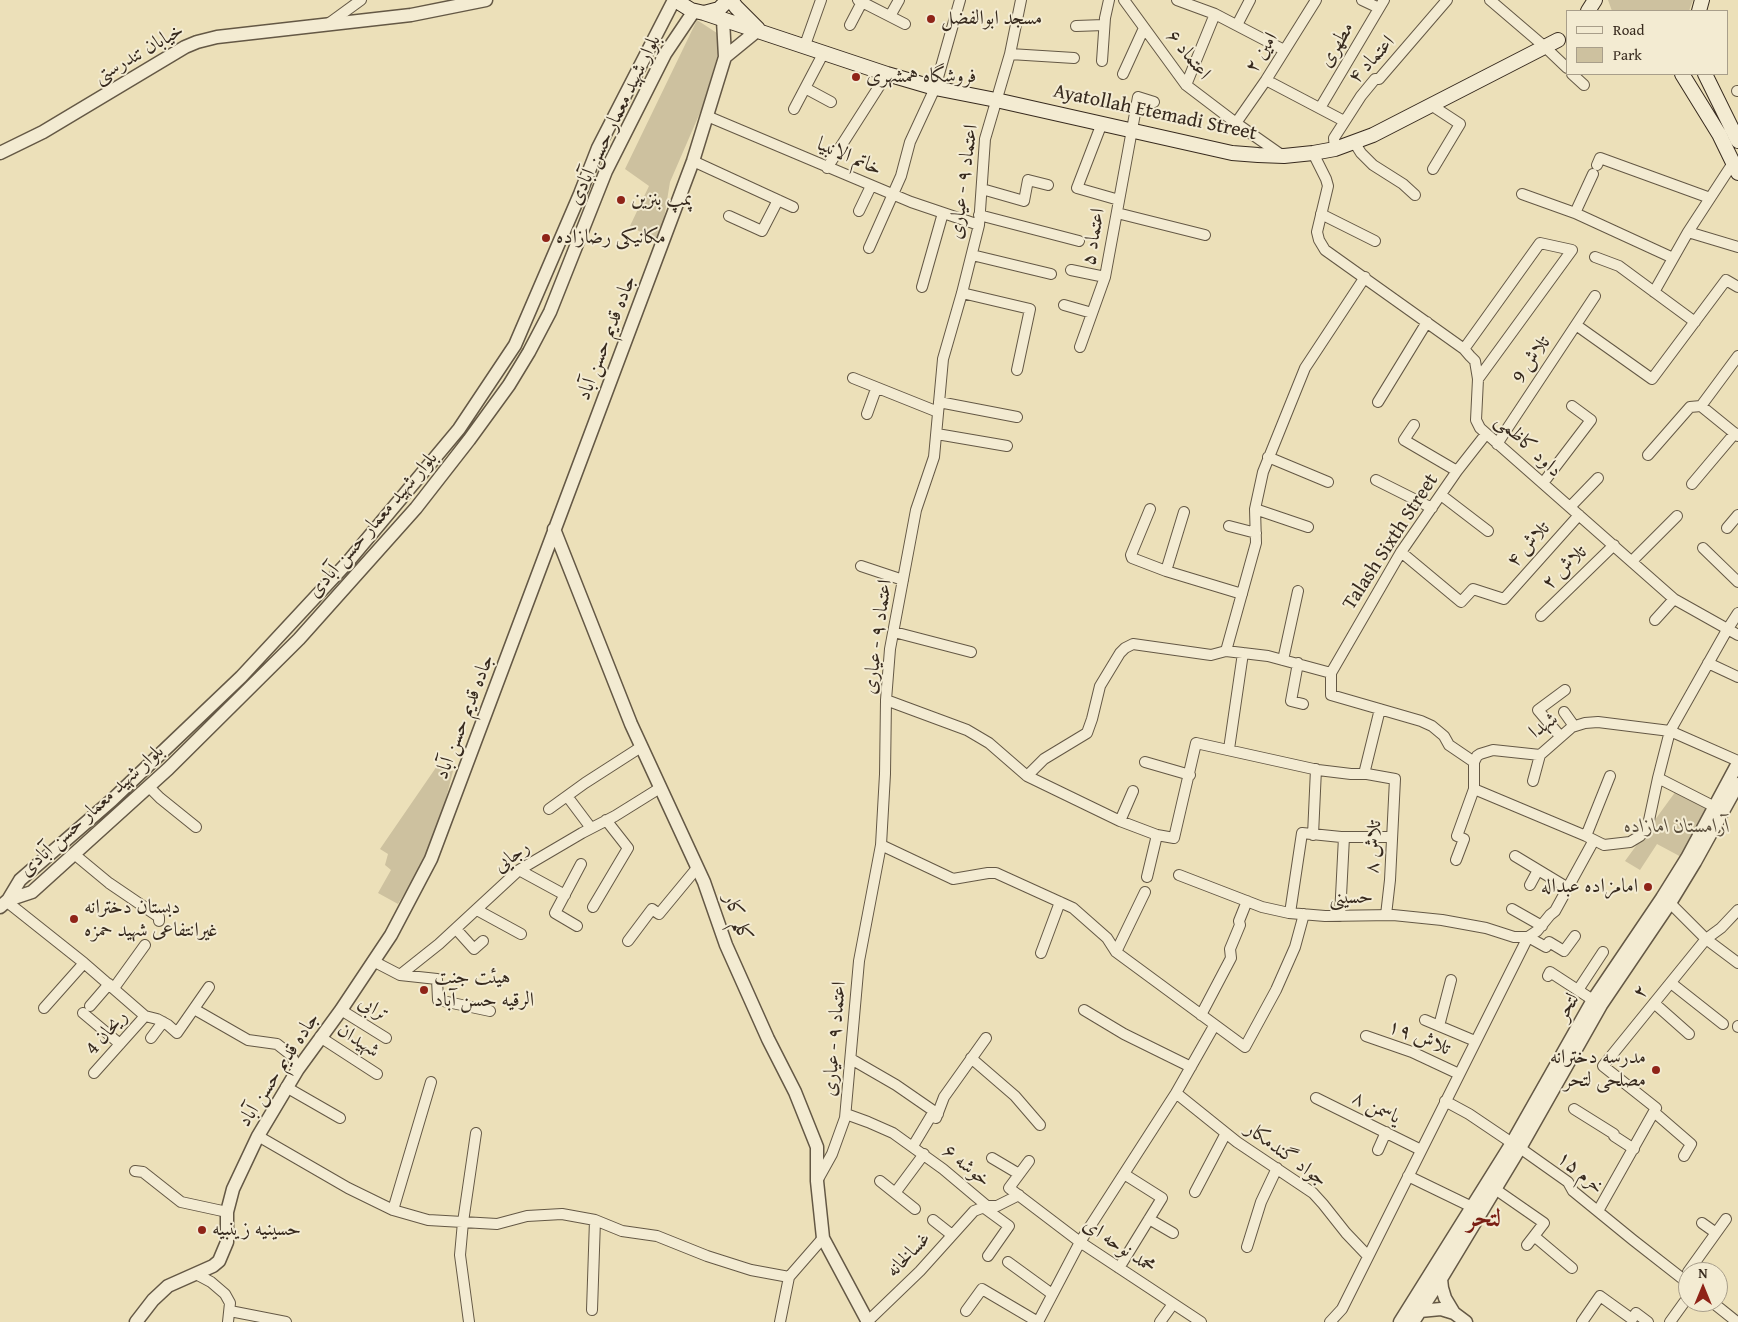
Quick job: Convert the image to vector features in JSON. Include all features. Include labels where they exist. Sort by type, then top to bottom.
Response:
[{"type":"main road","name":"Ayatollah Etemadi Street","points":[[675,0],[682,6],[699,12],[935,88],[1102,123],[1232,153],[1284,156],[1335,149],[1373,135],[1564,37]]},
{"type":"main road","points":[[699,12],[719,9],[730,0],[758,30]]},
{"type":"main road","points":[[1589,10],[1597,0]]},
{"type":"main road","points":[[1683,75],[1719,134],[1735,168]]},
{"type":"main road","points":[[1706,75],[1737,134]]},
{"type":"street","points":[[326,25],[361,0]]},
{"type":"street","name":"خیابان تندرستی","points":[[0,153],[43,132],[185,47],[197,42],[217,37],[411,15],[486,0]]},
{"type":"street","name":"بلوار شهید معمار حسن آبادی","points":[[5,903],[20,880],[112,800],[241,677],[347,563],[459,429],[515,345],[598,148],[675,0]]},
{"type":"street","points":[[805,45],[821,0]]},
{"type":"street","points":[[890,16],[899,0]]},
{"type":"street","points":[[869,248],[901,176],[910,142],[935,88],[960,0]]},
{"type":"street","name":"اعتماد ۹ - عیاری","points":[[817,1181],[832,1154],[846,1114],[859,961],[881,845],[885,774],[886,700],[890,649],[916,510],[934,457],[944,351],[962,293],[979,220],[985,139],[1010,54],[1021,0]]},
{"type":"street","points":[[1102,61],[1104,25],[1108,0]]},
{"type":"street","name":"اعتماد ۶","points":[[1124,0],[1186,85],[1284,156]]},
{"type":"street","points":[[1177,0],[1201,4],[1215,14],[1284,50]]},
{"type":"street","points":[[1237,25],[1250,0]]},
{"type":"street","name":"امین ۲","points":[[1236,123],[1266,80],[1316,0]]},
{"type":"street","points":[[1362,0],[1382,4]]},
{"type":"street","name":"اعتماد ۴","points":[[1335,149],[1334,138],[1369,85],[1375,79],[1379,80],[1447,0]]},
{"type":"street","points":[[1490,0],[1566,67]]},
{"type":"street","points":[[850,25],[860,1],[905,24]]},
{"type":"street","name":"مطهری","points":[[1320,108],[1382,4]]},
{"type":"street","name":"بلوار شهید معمار حسن آبادی","points":[[5,903],[32,892],[149,787],[299,639],[416,508],[469,440],[509,385],[529,352],[550,312],[606,172],[665,54],[699,12]]},
{"type":"street","points":[[1186,85],[1215,14]]},
{"type":"street","name":"جاده قدیم حسن آباد","points":[[136,1322],[160,1292],[168,1286],[196,1274],[219,1261],[227,1242],[227,1212],[233,1190],[258,1136],[286,1087],[391,935],[431,859],[693,161],[726,57],[723,20]]},
{"type":"street","points":[[1076,26],[1104,25]]},
{"type":"street","points":[[1123,74],[1144,28]]},
{"type":"street","points":[[726,57],[758,30]]},
{"type":"street","points":[[794,109],[824,52]]},
{"type":"street","points":[[1010,54],[1074,58]]},
{"type":"street","points":[[827,168],[887,74]]},
{"type":"street","points":[[1573,75],[1584,85]]},
{"type":"street","points":[[1266,80],[1344,122]]},
{"type":"street","points":[[805,88],[831,102]]},
{"type":"street","name":"اعتماد ۵","points":[[1080,347],[1105,277],[1138,97],[1154,102]]},
{"type":"street","points":[[1431,105],[1460,124],[1433,169]]},
{"type":"street","name":"خاتم الانبیا","points":[[707,116],[827,168],[943,213],[1079,241]]},
{"type":"street","points":[[1102,123],[1077,188],[1119,200]]},
{"type":"street","points":[[1354,142],[1361,153],[1373,165],[1403,184],[1415,195]]},
{"type":"street","name":"داود کاظمی","points":[[1313,153],[1328,186],[1317,232],[1325,250],[1464,349],[1475,361],[1478,379],[1476,420],[1480,428],[1674,599],[1738,636]]},
{"type":"street","points":[[1575,213],[1600,158],[1710,198]]},
{"type":"street","points":[[693,161],[793,207]]},
{"type":"street","points":[[1654,292],[1710,198],[1735,168]]},
{"type":"street","points":[[982,189],[1024,201],[1028,180],[1048,185]]},
{"type":"street","points":[[859,211],[871,186]]},
{"type":"street","points":[[1522,194],[1575,213],[1673,258]]},
{"type":"street","points":[[729,216],[762,231],[778,200]]},
{"type":"street","points":[[922,287],[943,213]]},
{"type":"street","points":[[1116,213],[1205,235]]},
{"type":"street","points":[[1321,214],[1376,241]]},
{"type":"street","points":[[1688,232],[1738,247]]},
{"type":"street","points":[[1464,349],[1540,243],[1572,250],[1478,379]]},
{"type":"street","points":[[972,255],[1051,274]]},
{"type":"street","points":[[1595,257],[1619,266],[1695,322]]},
{"type":"street","points":[[1071,270],[1105,277]]},
{"type":"street","points":[[1226,651],[1256,543],[1255,509],[1262,472],[1305,368],[1364,277]]},
{"type":"street","points":[[1576,325],[1652,379],[1726,280],[1738,287]]},
{"type":"street","points":[[962,293],[1030,309],[1017,370]]},
{"type":"street","name":"تلاش 9","points":[[1497,444],[1595,296]]},
{"type":"street","points":[[1064,305],[1092,313]]},
{"type":"street","points":[[1378,402],[1427,322]]},
{"type":"street","points":[[1701,406],[1737,361]]},
{"type":"street","points":[[853,378],[876,389],[938,407],[1017,417]]},
{"type":"street","points":[[867,414],[876,389]]},
{"type":"street","points":[[1542,483],[1591,420],[1572,406]]},
{"type":"street","points":[[1648,456],[1690,407],[1701,406],[1736,434],[1692,484]]},
{"type":"street","points":[[1414,425],[1404,440],[1458,471]]},
{"type":"street","points":[[937,434],[1007,446]]},
{"type":"street","name":"Talash Sixth Street","points":[[1331,673],[1401,552],[1486,434]]},
{"type":"street","points":[[1268,457],[1328,482]]},
{"type":"street","points":[[1570,507],[1598,478]]},
{"type":"street","points":[[1376,480],[1432,508]]},
{"type":"street","points":[[1441,495],[1488,531]]},
{"type":"street","points":[[1150,509],[1131,557],[1166,571],[1242,594]]},
{"type":"street","points":[[1255,509],[1308,526]]},
{"type":"street","points":[[1166,571],[1184,512]]},
{"type":"street","points":[[1727,528],[1738,514]]},
{"type":"street","name":"تلاش ۴","points":[[1401,552],[1461,602],[1473,590],[1504,599],[1579,515]]},
{"type":"street","points":[[1632,561],[1677,516]]},
{"type":"street","points":[[1228,526],[1256,533]]},
{"type":"street","name":"کلم کار","points":[[554,529],[605,662],[641,747],[698,868],[726,945],[768,1039],[795,1092],[817,1147],[817,1181],[823,1238],[868,1322]]},
{"type":"street","name":"تلاش ۲","points":[[1541,616],[1614,545]]},
{"type":"street","points":[[1703,548],[1738,582]]},
{"type":"street","points":[[860,566],[903,580]]},
{"type":"street","points":[[1283,660],[1298,591]]},
{"type":"street","points":[[1655,620],[1674,599]]},
{"type":"street","points":[[1474,789],[1604,845],[1618,845],[1630,842],[1640,836],[1648,825],[1670,731],[1738,613]]},
{"type":"street","points":[[894,632],[971,652]]},
{"type":"street","points":[[1027,776],[1044,759],[1087,733],[1100,686],[1120,653],[1133,644],[1211,655],[1226,651],[1283,660],[1331,673],[1331,695],[1421,721],[1432,726],[1444,736],[1449,745],[1474,762],[1474,789],[1457,836],[1464,839],[1456,860]]},
{"type":"street","points":[[1229,749],[1243,653]]},
{"type":"street","points":[[1298,663],[1290,702],[1302,704]]},
{"type":"street","points":[[1708,663],[1738,677]]},
{"type":"street","points":[[1560,736],[1538,710],[1565,690]]},
{"type":"street","points":[[886,700],[967,730],[989,743],[1027,776],[1120,821],[1157,835],[1174,838],[1196,743],[1316,769],[1364,774],[1380,709]]},
{"type":"street","points":[[1564,712],[1574,726]]},
{"type":"street","name":"شهدا","points":[[1474,762],[1477,756],[1488,751],[1540,755],[1574,726],[1598,722],[1670,731],[1738,762]]},
{"type":"street","points":[[549,809],[641,747]]},
{"type":"street","points":[[1533,780],[1540,755]]},
{"type":"street","points":[[1145,762],[1190,775]]},
{"type":"street","name":"لتحر","points":[[1666,900],[1738,762]]},
{"type":"street","points":[[1312,835],[1316,769]]},
{"type":"street","name":"تلاش ۸","points":[[1364,774],[1395,779],[1390,880],[1386,915]]},
{"type":"street","points":[[1330,1322],[1342,1309],[1528,937],[1537,931],[1555,911],[1568,888],[1590,838],[1610,776]]},
{"type":"street","points":[[1658,778],[1715,807]]},
{"type":"street","name":"لتحر","points":[[1413,1322],[1495,1189],[1593,1000],[1695,862],[1738,784]]},
{"type":"street","points":[[149,787],[196,827]]},
{"type":"street","name":"رجایی","points":[[400,975],[456,929],[519,870],[660,788]]},
{"type":"street","points":[[1120,821],[1133,791]]},
{"type":"street","points":[[567,796],[591,828]]},
{"type":"street","points":[[593,907],[628,848],[606,820]]},
{"type":"street","points":[[1290,913],[1302,833],[1344,837],[1392,837]]},
{"type":"street","points":[[1148,877],[1157,835]]},
{"type":"street","points":[[1340,916],[1344,837]]},
{"type":"street","points":[[881,845],[953,879],[988,873],[996,874],[1073,908],[1107,938],[1116,952],[1245,1047],[1276,990],[1295,947],[1304,914]]},
{"type":"street","points":[[74,854],[109,883],[159,917],[159,921]]},
{"type":"street","points":[[1515,856],[1568,888]]},
{"type":"street","points":[[577,926],[555,913],[581,864]]},
{"type":"street","points":[[628,942],[652,909],[659,914],[698,868]]},
{"type":"street","points":[[519,870],[565,895]]},
{"type":"street","points":[[1530,885],[1538,870]]},
{"type":"street","name":"حسینی","points":[[1179,875],[1262,907],[1290,913],[1340,916],[1386,915],[1442,920],[1486,928],[1514,937],[1528,937],[1546,947],[1549,942],[1564,951],[1575,936]]},
{"type":"street","points":[[1116,952],[1145,892]]},
{"type":"street","points":[[1666,900],[1706,939],[1738,963]]},
{"type":"street","points":[[1200,1015],[1231,958],[1230,949],[1247,901]]},
{"type":"street","points":[[1042,952],[1060,902]]},
{"type":"street","points":[[5,903],[84,963],[145,1016],[163,1022],[177,1033],[209,987]]},
{"type":"street","points":[[1512,909],[1542,926]]},
{"type":"street","points":[[477,910],[521,934]]},
{"type":"street","name":"۲","points":[[1654,1112],[1656,1108],[1603,1066],[1706,939],[1721,928],[1738,910]]},
{"type":"street","points":[[456,929],[474,949],[483,940]]},
{"type":"street","points":[[120,1044],[87,1010],[111,986],[145,945]]},
{"type":"street","name":"لتحر","points":[[1400,1322],[1472,1207],[1516,1146],[1633,948]]},
{"type":"street","points":[[1578,990],[1603,952]]},
{"type":"street","points":[[374,961],[400,975],[437,979],[438,1000],[490,1012]]},
{"type":"street","points":[[44,1008],[84,963]]},
{"type":"street","points":[[1548,976],[1550,972],[1593,1000]]},
{"type":"street","points":[[1439,1026],[1451,980]]},
{"type":"street","points":[[1671,983],[1723,1024]]},
{"type":"street","points":[[1654,1003],[1689,1034]]},
{"type":"street","points":[[194,1009],[248,1040],[277,1044],[291,1055],[298,1069]]},
{"type":"street","name":"ترابی","points":[[341,1010],[386,1038]]},
{"type":"street","points":[[1084,1010],[1124,1034],[1191,1067]]},
{"type":"street","name":"ریحان 4","points":[[94,1073],[145,1016]]},
{"type":"street","points":[[1425,1020],[1475,1041]]},
{"type":"street","points":[[151,1038],[163,1022]]},
{"type":"street","points":[[966,1311],[982,1289],[1038,1322],[1080,1242],[1176,1093],[1214,1026]]},
{"type":"street","name":"تلاش ۱۹","points":[[1366,1036],[1412,1052],[1459,1074]]},
{"type":"street","name":"شهیدان","points":[[320,1037],[377,1074]]},
{"type":"street","points":[[913,1146],[931,1116],[936,1118],[944,1097],[986,1038]]},
{"type":"street","points":[[291,1055],[307,1055],[311,1051]]},
{"type":"street","points":[[971,1058],[1015,1096],[1040,1125]]},
{"type":"street","points":[[851,1059],[896,1085],[938,1114]]},
{"type":"street","points":[[393,1210],[431,1082]]},
{"type":"street","points":[[286,1087],[340,1118]]},
{"type":"street","name":"جواد گندمکار","points":[[1176,1093],[1257,1156],[1313,1193],[1346,1233],[1368,1255]]},
{"type":"street","name":"یاسمن ۸","points":[[1316,1098],[1421,1150]]},
{"type":"street","name":"خرم ۱۵","points":[[1445,1101],[1469,1114],[1568,1182],[1573,1191],[1636,1243],[1678,1271]]},
{"type":"street","points":[[1574,1110],[1614,1134],[1614,1136],[1634,1149]]},
{"type":"street","points":[[1598,1211],[1654,1112],[1691,1144],[1684,1156]]},
{"type":"street","name":"خوشه ۶","points":[[846,1114],[893,1133],[913,1146],[982,1208],[1009,1226],[988,1256]]},
{"type":"street","points":[[1378,1150],[1386,1132]]},
{"type":"street","points":[[1195,1192],[1226,1133]]},
{"type":"street","points":[[469,1322],[460,1255],[476,1134]]},
{"type":"street","points":[[258,1136],[333,1180],[393,1210],[428,1220],[497,1224],[526,1216],[562,1214],[595,1220],[622,1230],[656,1236],[707,1256],[751,1270],[789,1277]]},
{"type":"street","points":[[895,1193],[924,1154]]},
{"type":"street","points":[[992,1158],[1019,1174]]},
{"type":"street","points":[[982,1208],[998,1206],[1019,1195],[1009,1188],[1029,1161]]},
{"type":"street","points":[[1247,1247],[1261,1202],[1277,1168]]},
{"type":"street","points":[[135,1171],[144,1172],[181,1202],[227,1212]]},
{"type":"street","points":[[1119,1268],[1162,1198],[1124,1174]]},
{"type":"street","points":[[1408,1176],[1472,1207]]},
{"type":"street","points":[[880,1181],[915,1209]]},
{"type":"street","points":[[1495,1189],[1544,1223],[1531,1240],[1572,1268]]},
{"type":"street","name":"محمد نوحه ای","points":[[1019,1195],[1080,1242],[1201,1322]]},
{"type":"street","name":"غسالخانه","points":[[868,1322],[920,1271],[952,1235],[982,1208]]},
{"type":"street","points":[[1149,1219],[1173,1233]]},
{"type":"street","points":[[1697,1262],[1726,1219]]},
{"type":"street","points":[[592,1310],[595,1220]]},
{"type":"street","points":[[933,1220],[952,1235]]},
{"type":"street","points":[[1702,1223],[1716,1233]]},
{"type":"street","points":[[780,1322],[789,1277],[823,1238]]},
{"type":"street","points":[[1008,1262],[1052,1294]]},
{"type":"street","points":[[196,1274],[211,1282],[225,1294],[230,1303],[229,1317],[286,1322]]},
{"type":"street","points":[[1441,1279],[1445,1298],[1454,1313],[1466,1322]]},
{"type":"street","points":[[1582,1322],[1600,1296],[1632,1319],[1636,1313],[1648,1322]]},
{"type":"street","points":[[1160,1322],[1173,1304]]},
{"type":"street","points":[[1420,1310],[1433,1308],[1454,1313]]},
{"type":"street","points":[[1670,1322],[1678,1311]]},
{"type":"street","points":[[1724,1312],[1737,1322]]},
{"type":"green space","points":[[1608,0],[1693,0],[1689,10],[1612,10]]},
{"type":"green space","points":[[697,20],[723,37],[702,108],[670,182],[660,243],[630,226],[649,186],[625,169]]},
{"type":"green space","points":[[437,766],[453,771],[439,826],[417,873],[398,904],[378,893],[391,870],[385,865],[388,854],[380,849]]},
{"type":"green space","name":"آرامستان امازاده","points":[[1676,791],[1711,810],[1685,859],[1657,844],[1640,870],[1625,861]]},
{"type":"place","name":"مسجد ابوالفضل","points":[[931,19]]},
{"type":"place","name":"فروشگاه همشهری","points":[[856,77]]},
{"type":"place","name":"پمپ بنزین","points":[[621,200]]},
{"type":"place","name":"مکانیکی رضازاده","points":[[546,238]]},
{"type":"place","name":"امامزاده عبداله","points":[[1648,887]]},
{"type":"place","name":"دبستان دخترانه غیرانتفاعی شهید حمزه","points":[[74,919]]},
{"type":"place","name":"هیئت جنت الرقیه حسن آباد","points":[[424,990]]},
{"type":"place","name":"مدرسه دخترانه مصلحی لتحر","points":[[1656,1070]]},
{"type":"place","name":"حسینیه زینبیه","points":[[202,1230]]},
{"type":"district","name":"لتحر","points":[[1484,1220]]}]
